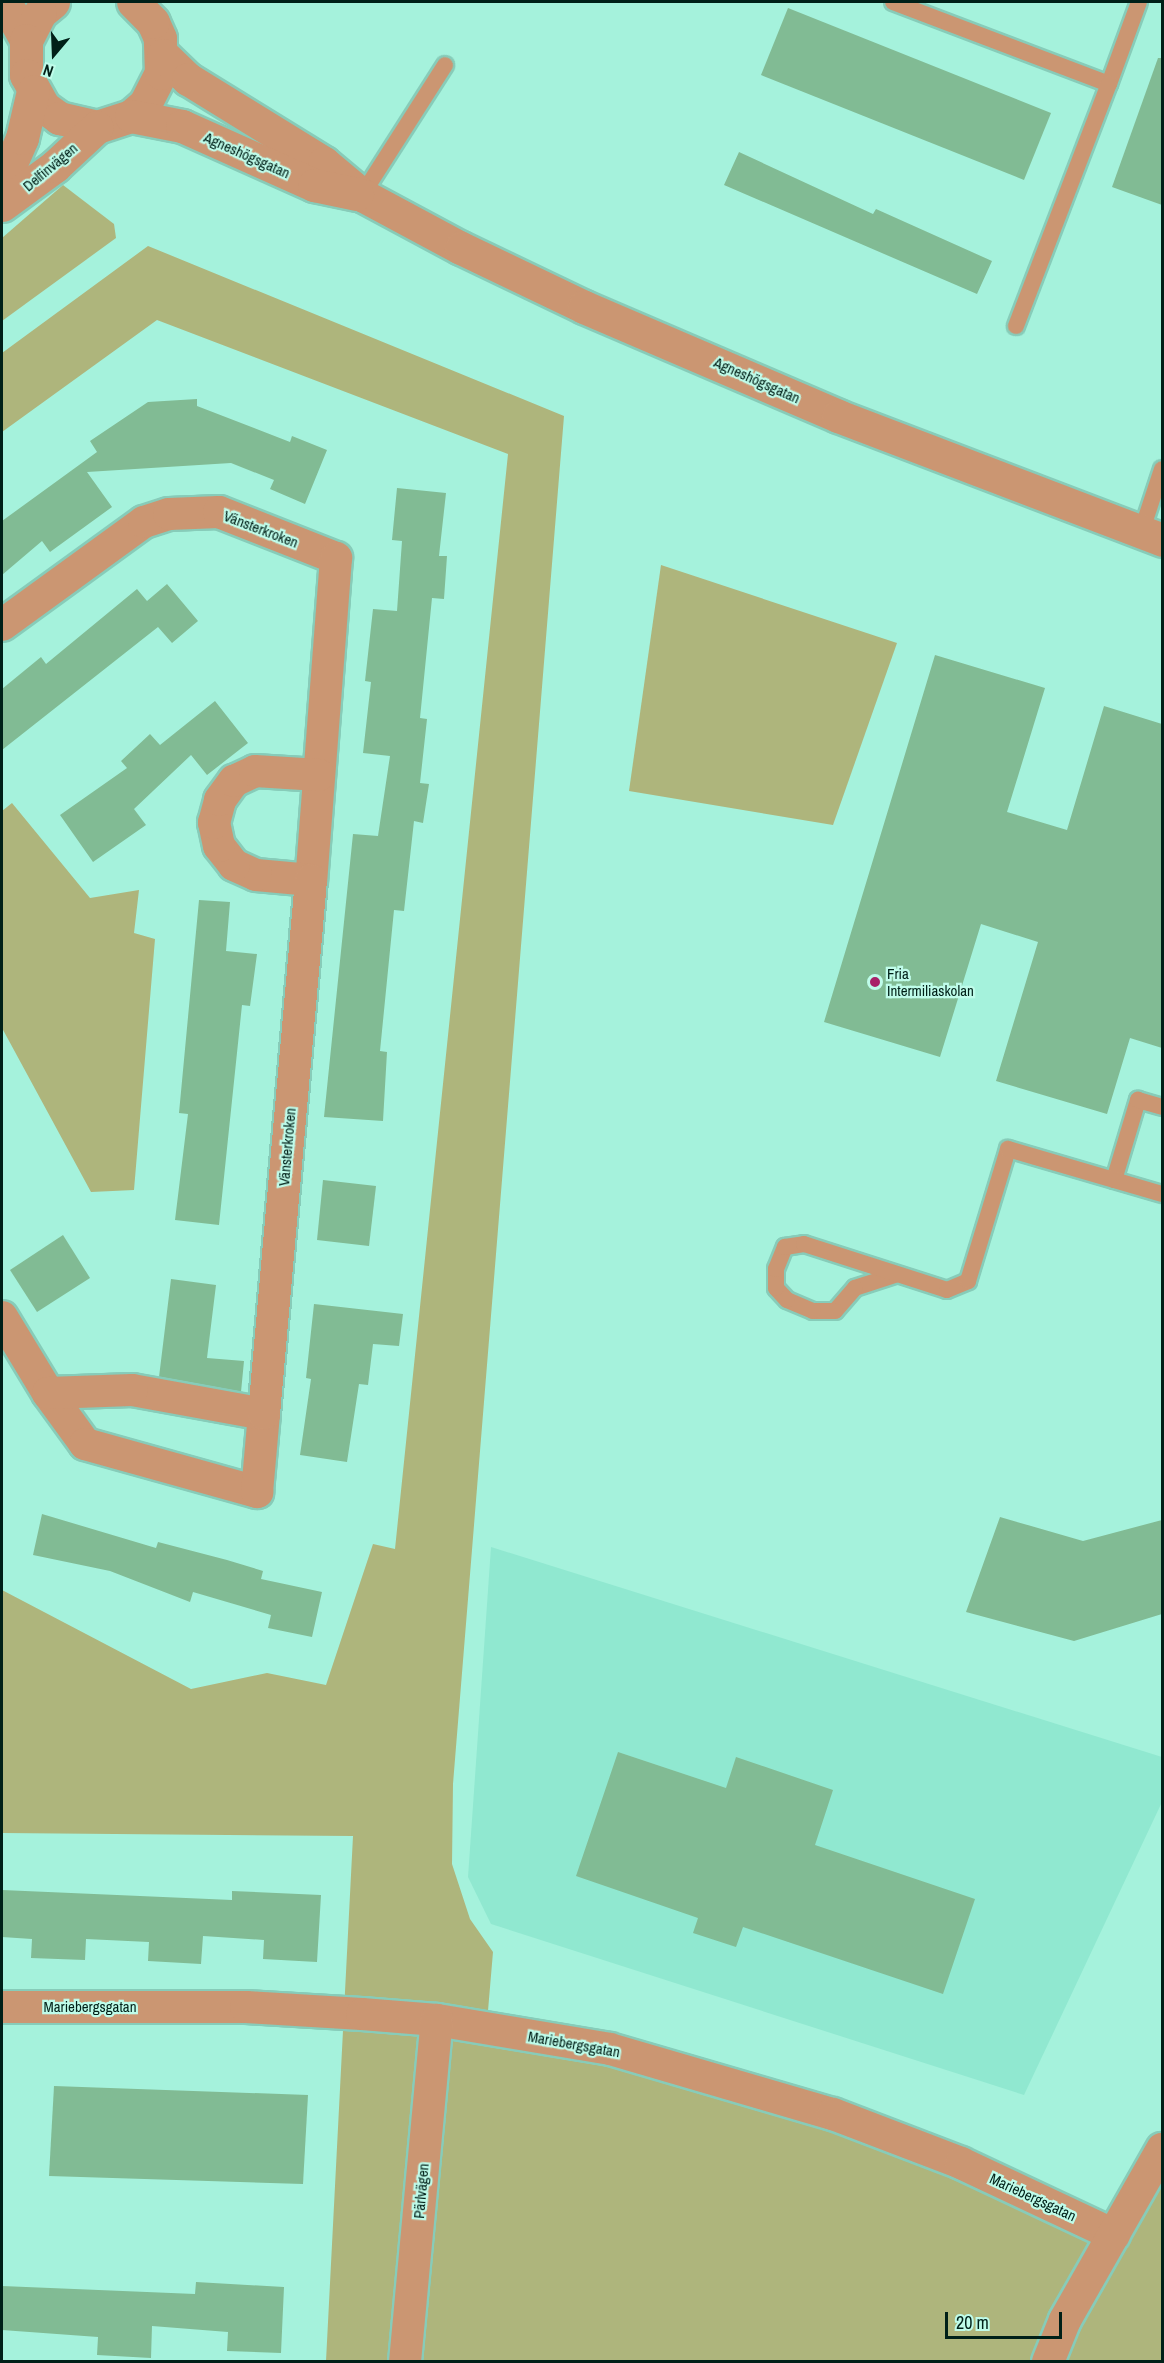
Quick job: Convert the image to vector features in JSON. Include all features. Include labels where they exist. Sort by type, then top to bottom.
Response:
[{"type":"street","points":[[5,2],[26,40]]},
{"type":"street","points":[[52,2],[40,14],[26,40],[24,58],[33,91],[59,118],[97,127]]},
{"type":"street","name":"Agneshögsgatan","points":[[133,2],[153,22],[163,55],[188,79],[324,163],[362,195],[584,307],[936,457],[1152,536]]},
{"type":"street","name":"Agneshögsgatan","points":[[131,116],[155,90],[163,55]]},
{"type":"street","name":"Delfinvägen","points":[[2,184],[22,138],[33,91]]},
{"type":"street","name":"Agneshögsgatan","points":[[97,127],[131,116],[182,126],[314,185],[362,195]]},
{"type":"street","name":"Delfinvägen","points":[[2,205],[55,166],[97,127]]},
{"type":"street","name":"Vänsterkroken","points":[[2,625],[144,522],[169,514],[219,512],[336,558],[311,880],[257,1492],[85,1444],[48,1393],[2,1317]]},
{"type":"street","points":[[311,880],[255,875],[234,865],[219,846],[214,823],[220,800],[234,781],[255,771],[319,775]]},
{"type":"street","points":[[48,1393],[132,1390],[264,1414]]},
{"type":"street","name":"Mariebergsgatan","points":[[2,2007],[246,2007],[437,2020],[610,2049],[833,2114],[961,2163],[1114,2235]]},
{"type":"street","name":"Pärlvägen","points":[[405,2361],[437,2020]]},
{"type":"street","points":[[1048,2361],[1065,2320],[1162,2149]]},
{"type":"lane","points":[[893,2],[1108,84]]},
{"type":"lane","points":[[1016,326],[1139,2]]},
{"type":"lane","points":[[362,195],[445,65]]},
{"type":"lane","points":[[1152,536],[1162,469]]},
{"type":"lane","points":[[1114,1180],[1138,1100],[1162,1107]]},
{"type":"lane","points":[[895,1275],[855,1287],[835,1311],[813,1311],[787,1300],[776,1288],[776,1269],[784,1247],[804,1244],[947,1290],[968,1281],[1008,1149],[1162,1194]]},
{"type":"shaded area","points":[[63,185],[114,224],[116,238],[2,321],[2,238]]},
{"type":"shaded area","points":[[148,246],[564,416],[453,1784],[452,1864],[470,1919],[493,1952],[485,2046],[675,2078],[920,2160],[1107,2243],[1162,2148],[1162,2361],[326,2361],[353,1836],[2,1833],[2,1590],[191,1689],[267,1673],[326,1685],[373,1544],[395,1549],[508,454],[157,320],[2,432],[2,353]]},
{"type":"shaded area","points":[[661,565],[897,643],[833,825],[629,791]]},
{"type":"shaded area","points":[[12,803],[90,898],[139,890],[134,933],[155,939],[134,1190],[91,1192],[2,1028],[2,811]]},
{"type":"shaded area","points":[[491,1547],[1162,1757],[1162,1802],[1024,2095],[491,1924],[468,1877]]},
{"type":"building","points":[[788,8],[1051,113],[1024,180],[761,75]]},
{"type":"building","points":[[1158,58],[1162,58],[1162,205],[1112,187]]},
{"type":"building","points":[[739,152],[873,214],[876,209],[992,261],[977,294],[724,185]]},
{"type":"building","points":[[197,399],[197,406],[290,442],[292,436],[327,450],[305,504],[270,489],[274,480],[231,463],[87,472],[112,507],[50,552],[42,541],[2,575],[2,521],[97,452],[90,441],[148,402]]},
{"type":"building","points":[[397,488],[446,493],[439,556],[447,556],[444,599],[432,598],[420,718],[427,719],[420,783],[429,784],[423,823],[414,821],[404,911],[394,910],[380,1051],[387,1052],[383,1121],[324,1117],[353,834],[378,836],[390,756],[363,753],[371,682],[365,681],[373,609],[397,611],[402,541],[392,540]]},
{"type":"building","points":[[167,584],[198,621],[172,643],[158,627],[2,750],[2,689],[41,657],[46,664],[137,589],[147,601]]},
{"type":"building","points":[[935,655],[1045,688],[1007,812],[1067,830],[1104,706],[1162,724],[1162,1048],[1130,1038],[1107,1114],[996,1081],[1038,942],[981,924],[940,1057],[824,1022]]},
{"type":"building","points":[[215,701],[248,743],[207,775],[191,755],[134,809],[146,825],[93,862],[60,815],[127,768],[121,761],[150,734],[160,745]]},
{"type":"building","points":[[199,900],[230,902],[226,951],[257,954],[250,1006],[242,1005],[219,1225],[175,1220],[188,1114],[179,1113]]},
{"type":"building","points":[[323,1180],[376,1186],[369,1246],[317,1240]]},
{"type":"building","points":[[63,1235],[90,1278],[37,1312],[10,1270]]},
{"type":"building","points":[[171,1279],[216,1285],[207,1358],[244,1361],[241,1392],[159,1377]]},
{"type":"building","points":[[314,1304],[403,1314],[399,1346],[373,1344],[368,1385],[359,1384],[347,1462],[300,1455],[311,1379],[306,1378]]},
{"type":"building","points":[[42,1514],[156,1548],[158,1542],[227,1560],[263,1571],[261,1579],[322,1592],[312,1637],[268,1628],[271,1615],[193,1592],[190,1602],[110,1571],[33,1555]]},
{"type":"building","points":[[1000,1517],[1083,1541],[1162,1520],[1162,1614],[1074,1641],[966,1612]]},
{"type":"building","points":[[618,1752],[726,1788],[736,1757],[833,1790],[815,1845],[975,1899],[943,1994],[743,1927],[736,1947],[693,1933],[698,1918],[576,1876]]},
{"type":"building","points":[[2,1890],[232,1900],[232,1891],[321,1895],[317,1962],[263,1959],[264,1940],[203,1936],[201,1964],[148,1961],[149,1942],[86,1939],[85,1960],[31,1958],[32,1939],[2,1937]]},
{"type":"building","points":[[54,2086],[308,2095],[303,2184],[49,2176]]},
{"type":"building","points":[[196,2282],[284,2287],[281,2353],[227,2351],[228,2332],[152,2326],[151,2358],[97,2355],[98,2337],[2,2330],[2,2286],[195,2294]]},
{"type":"place","name":"Fria Intermiliaskolan","points":[[875,982]]}]
